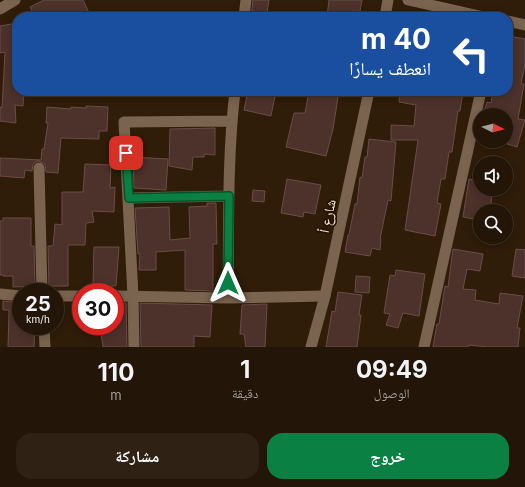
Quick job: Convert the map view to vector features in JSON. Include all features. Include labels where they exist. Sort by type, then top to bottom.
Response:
[{"type":"street","points":[[0,9],[15,0]]},
{"type":"street","points":[[245,12],[246,0]]},
{"type":"street","points":[[385,12],[388,0]]},
{"type":"street","points":[[408,0],[462,12]]},
{"type":"street","points":[[228,298],[231,121],[234,96]]},
{"type":"street","name":"شارع أ","points":[[311,347],[325,296],[368,96]]},
{"type":"street","points":[[424,347],[480,96]]},
{"type":"street","points":[[134,347],[129,198],[124,122],[231,121]]},
{"type":"street","points":[[39,168],[42,283]]},
{"type":"street","points":[[129,198],[229,196]]},
{"type":"street","points":[[0,294],[12,295]]},
{"type":"street","points":[[124,296],[228,298],[325,296]]},
{"type":"street","points":[[44,335],[45,347]]},
{"type":"building","points":[[44,0],[83,0],[89,12],[32,12],[30,7]]},
{"type":"building","points":[[253,0],[269,0],[267,12],[252,12]]},
{"type":"building","points":[[329,0],[362,0],[360,12],[328,12]]},
{"type":"building","points":[[12,24],[12,96],[24,96],[23,106],[15,105],[16,123],[0,121],[5,52],[0,53],[0,26]]},
{"type":"building","points":[[514,37],[525,39],[525,64],[521,84],[524,84],[518,119],[525,120],[517,147],[513,146],[513,108],[485,108],[487,102],[491,103],[492,96],[513,96]]},
{"type":"building","points":[[247,96],[275,96],[271,116],[244,110]]},
{"type":"building","points":[[308,96],[338,96],[333,129],[326,156],[286,147],[294,113],[305,113]]},
{"type":"building","points":[[400,96],[462,96],[460,111],[458,111],[452,152],[449,152],[445,179],[441,179],[437,203],[441,204],[435,236],[405,230],[418,140],[391,140],[391,125],[414,126],[416,105],[399,102]]},
{"type":"building","points":[[86,106],[108,107],[107,131],[99,131],[99,139],[61,138],[58,173],[46,172],[45,164],[38,161],[33,164],[32,171],[25,170],[24,178],[0,176],[0,158],[41,160],[48,123],[46,123],[47,107],[71,109],[71,107],[86,108]]},
{"type":"building","points":[[215,128],[215,155],[204,154],[204,157],[193,157],[192,170],[169,166],[170,129]]},
{"type":"building","points":[[369,139],[396,142],[391,201],[388,200],[380,239],[380,250],[372,248],[370,256],[345,252],[355,204],[357,204],[360,177],[362,178],[365,157],[367,157]]},
{"type":"building","points":[[133,157],[168,159],[166,190],[134,188]]},
{"type":"building","points":[[85,164],[111,165],[110,188],[115,187],[114,212],[92,211],[94,222],[86,223],[85,245],[68,245],[68,286],[64,286],[64,283],[49,283],[48,246],[53,246],[55,224],[62,225],[62,192],[83,192]]},
{"type":"building","points":[[287,179],[321,185],[315,214],[304,212],[303,217],[281,213]]},
{"type":"building","points":[[469,179],[473,180],[473,196],[492,196],[491,204],[473,204],[473,219],[463,217]]},
{"type":"building","points":[[253,190],[265,191],[264,202],[252,201]]},
{"type":"building","points":[[207,203],[216,203],[217,244],[213,244],[213,291],[185,290],[185,250],[156,252],[156,270],[139,270],[140,254],[138,254],[135,208],[169,207],[170,240],[190,238],[189,207],[207,206]]},
{"type":"building","points":[[3,218],[31,218],[31,246],[34,246],[35,283],[13,283],[13,276],[0,275],[0,221],[3,221]]},
{"type":"building","points":[[94,247],[119,247],[116,283],[93,283]]},
{"type":"building","points":[[453,249],[483,254],[480,271],[467,269],[463,289],[476,290],[475,300],[499,304],[500,293],[523,296],[517,328],[520,328],[518,347],[488,347],[469,345],[468,347],[433,347],[437,324],[439,324],[445,286],[448,287]]},
{"type":"building","points":[[516,249],[525,250],[525,278],[512,276]]},
{"type":"building","points":[[396,270],[425,274],[419,316],[403,313],[398,328],[386,325],[390,314],[384,313],[390,275],[395,276]]},
{"type":"building","points":[[356,276],[370,277],[369,293],[355,292]]},
{"type":"building","points":[[338,292],[362,295],[357,347],[326,347],[332,311],[335,312]]},
{"type":"building","points":[[3,301],[12,302],[12,335],[35,335],[34,347],[8,347],[9,310],[3,310]]},
{"type":"building","points":[[124,303],[126,303],[127,347],[103,347],[101,335],[124,335]]},
{"type":"building","points":[[140,303],[212,305],[210,337],[194,336],[194,347],[141,347]]},
{"type":"building","points":[[267,304],[265,347],[246,347],[244,334],[240,334],[242,305]]},
{"type":"route","points":[[126,153],[129,198],[229,196],[228,283]]}]
